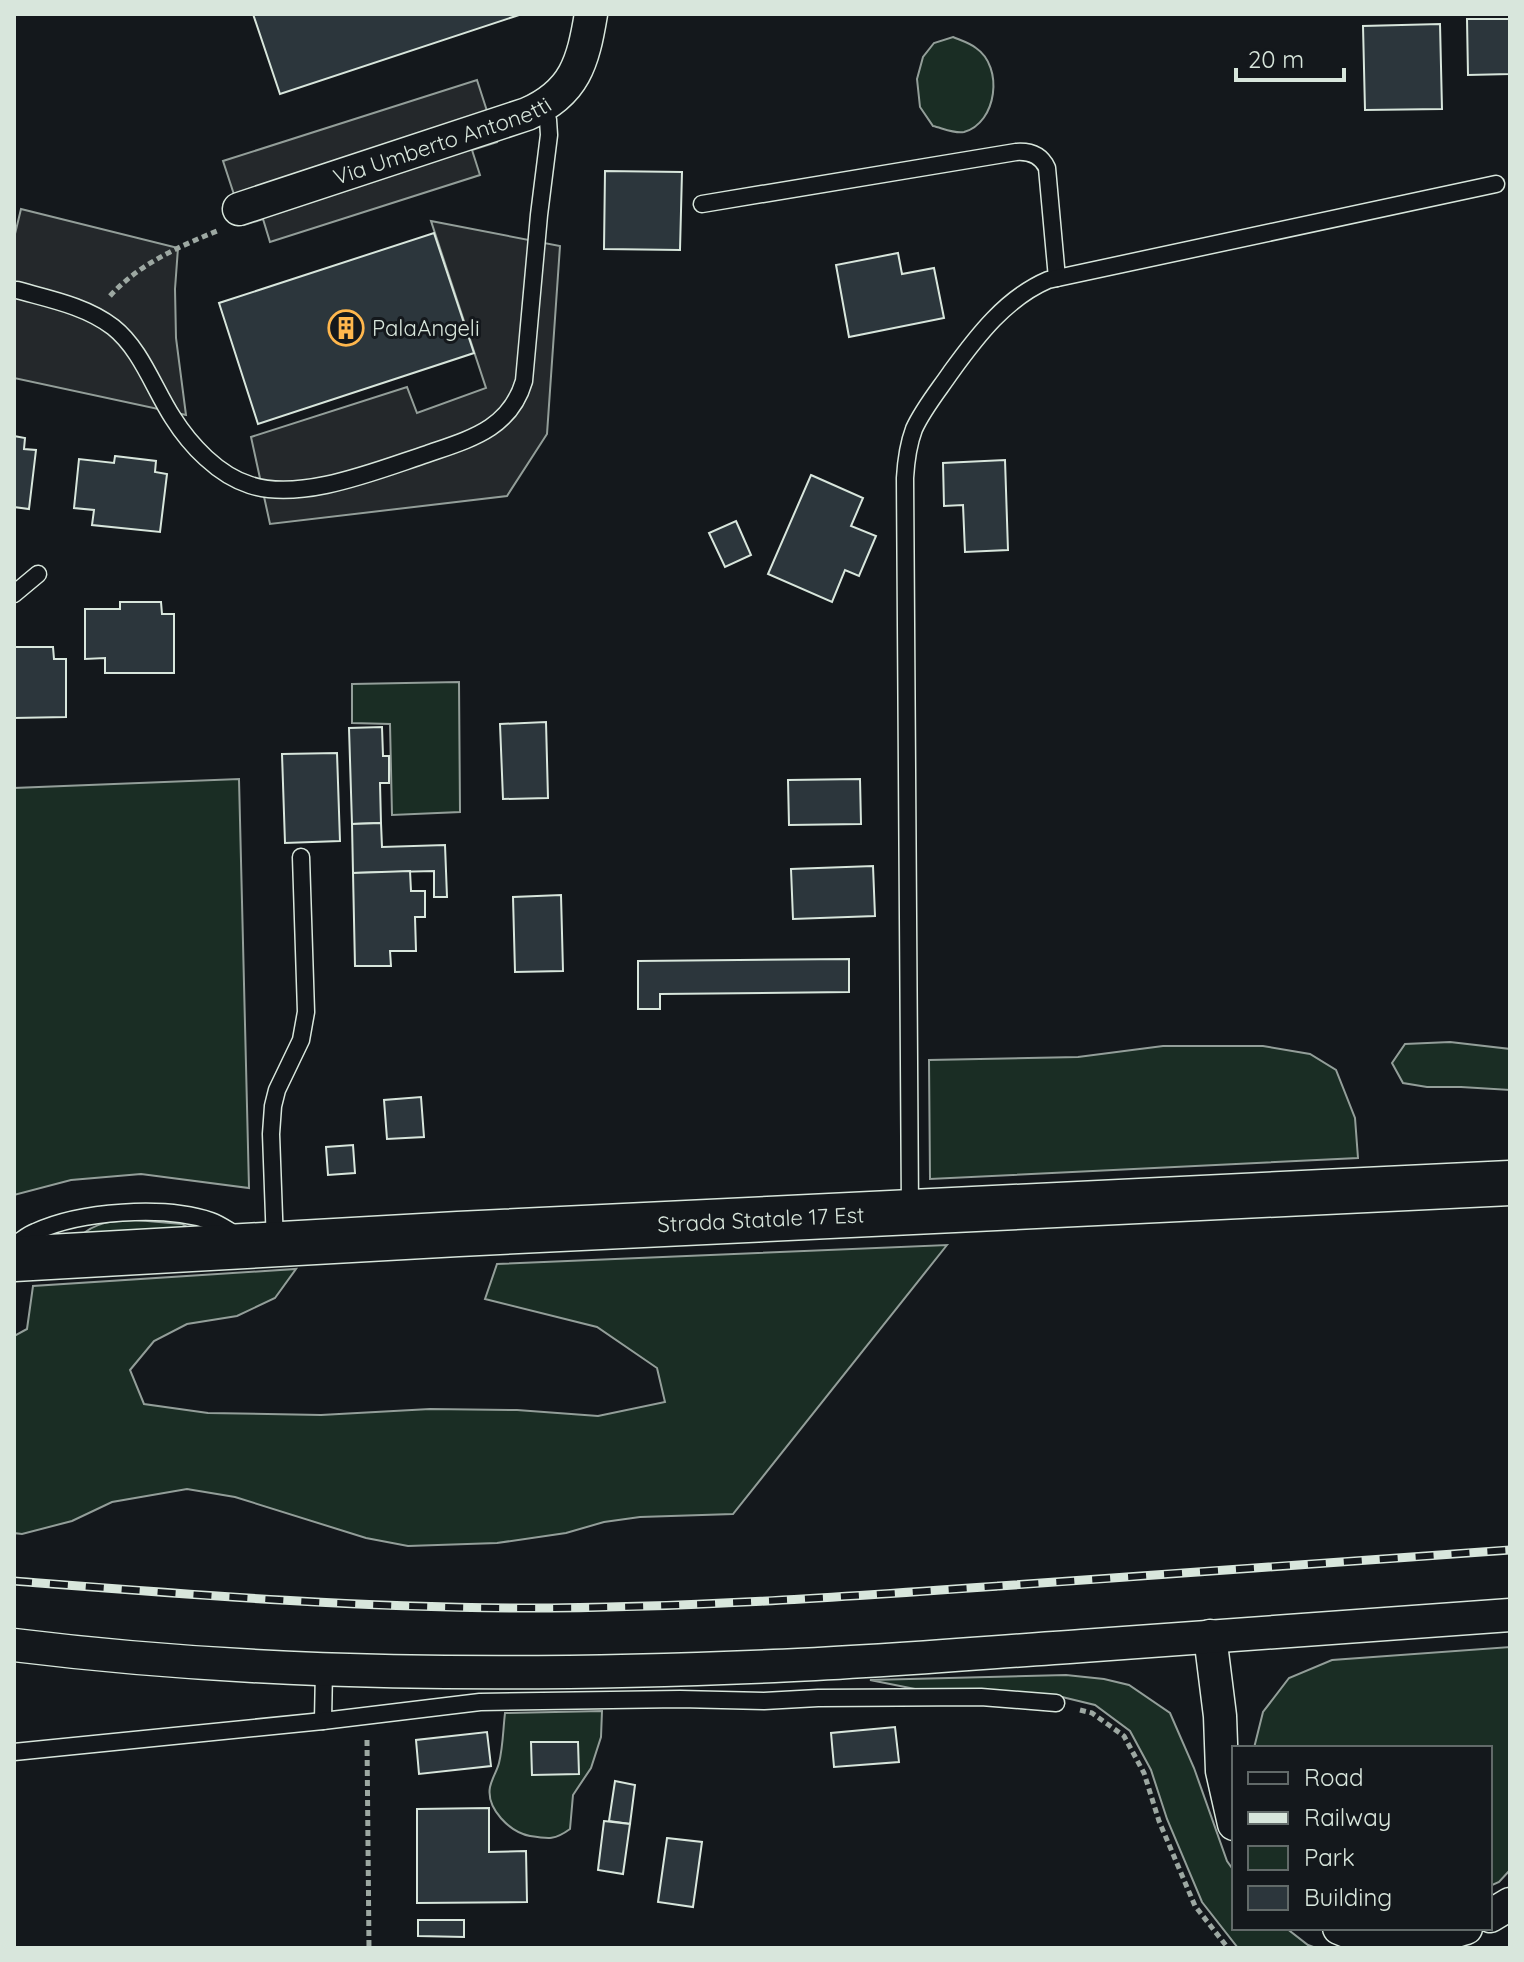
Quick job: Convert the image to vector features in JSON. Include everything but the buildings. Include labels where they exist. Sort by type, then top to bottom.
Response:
[{"type":"main road","name":"Strada Statale 17 Est","points":[[14,1259],[1510,1183]]},
{"type":"street","name":"Via Umberto Antonetti","points":[[242,208],[527,114],[543,106],[561,93],[572,78],[583,51],[591,14]]},
{"type":"street","points":[[14,1645],[158,1660],[324,1669],[458,1672],[673,1670],[859,1662],[1510,1615]]},
{"type":"street","points":[[1210,1636],[1220,1716],[1222,1771],[1232,1815]]},
{"type":"street","points":[[1492,1915],[1510,1904]]},
{"type":"street","points":[[1343,1930],[1386,1940],[1433,1937],[1459,1930]]},
{"type":"lane","points":[[17,290],[71,306],[95,316],[118,331],[190,441],[221,470],[248,485],[291,489],[338,482],[479,435],[498,423],[513,406],[524,381],[549,135],[543,106]]},
{"type":"lane","points":[[702,204],[1016,152],[1032,153],[1043,161],[1049,177],[1057,278]]},
{"type":"lane","points":[[910,1212],[906,458],[910,439],[924,411],[984,330],[1020,296],[1039,284],[1496,184]]},
{"type":"lane","points":[[14,594],[38,574]]},
{"type":"lane","points":[[14,1245],[33,1232],[65,1221],[132,1213],[184,1213],[214,1222],[264,1244],[273,1106],[277,1090],[301,1040],[306,1012],[301,857]]},
{"type":"lane","points":[[323,1721],[324,1669]]},
{"type":"lane","points":[[14,1752],[480,1702],[981,1697],[1056,1703]]},
{"type":"path","points":[[95,316],[111,294],[133,274],[168,253],[239,221],[244,216],[242,208]]},
{"type":"path","points":[[1056,1703],[1092,1713],[1124,1736],[1144,1773],[1159,1821],[1195,1906],[1228,1948]]},
{"type":"path","points":[[367,1715],[369,1948]]},
{"type":"green space","points":[[953,37],[974,46],[985,57],[993,81],[993,94],[984,118],[964,132],[933,126],[920,107],[917,79],[923,57],[934,43]]},
{"type":"green space","points":[[459,682],[460,812],[392,815],[390,724],[352,723],[352,684]]},
{"type":"green space","points":[[239,779],[249,1188],[141,1174],[71,1180],[14,1195],[14,788]]},
{"type":"green space","points":[[1450,1042],[1510,1049],[1510,1090],[1427,1087],[1403,1083],[1392,1063],[1405,1044]]},
{"type":"green space","points":[[1163,1046],[1263,1046],[1310,1054],[1336,1070],[1355,1118],[1358,1158],[930,1179],[929,1060],[1078,1057]]},
{"type":"green space","points":[[136,1220],[182,1224],[195,1232],[79,1237],[105,1223]]},
{"type":"green space","points":[[947,1245],[733,1514],[640,1517],[604,1522],[566,1533],[497,1543],[408,1546],[366,1538],[235,1497],[187,1489],[112,1502],[72,1521],[22,1534],[14,1533],[14,1336],[27,1329],[33,1286],[296,1269],[275,1298],[237,1316],[187,1324],[154,1341],[130,1370],[144,1404],[208,1413],[321,1415],[430,1409],[517,1410],[598,1416],[665,1402],[657,1368],[597,1327],[485,1299],[497,1264]]},
{"type":"green space","points":[[1510,1647],[1510,1870],[1499,1882],[1492,1885],[1492,1746],[1254,1746],[1263,1712],[1289,1678],[1332,1660]]},
{"type":"green space","points":[[1066,1675],[1129,1685],[1170,1713],[1194,1768],[1232,1868],[1232,1930],[1289,1930],[1316,1948],[1238,1948],[1202,1902],[1167,1819],[1151,1770],[1130,1731],[1095,1705],[1058,1696],[940,1694],[870,1680]]},
{"type":"green space","points":[[602,1711],[601,1737],[591,1768],[573,1795],[570,1829],[556,1837],[542,1838],[522,1834],[508,1825],[496,1811],[490,1795],[500,1757],[505,1713]]},
{"type":"shaded area","points":[[477,80],[497,142],[472,150],[480,175],[270,242],[263,219],[244,225],[223,161]]},
{"type":"shaded area","points":[[21,209],[178,248],[176,338],[186,415],[14,378],[14,238]]},
{"type":"shaded area","points":[[431,221],[560,246],[547,434],[507,496],[270,524],[251,437],[407,387],[417,413],[486,388]]},
{"type":"railway","points":[[14,1581],[333,1603],[585,1608],[822,1598],[1510,1550]]},
{"type":"place","name":"PalaAngeli","points":[[346,328]]}]
